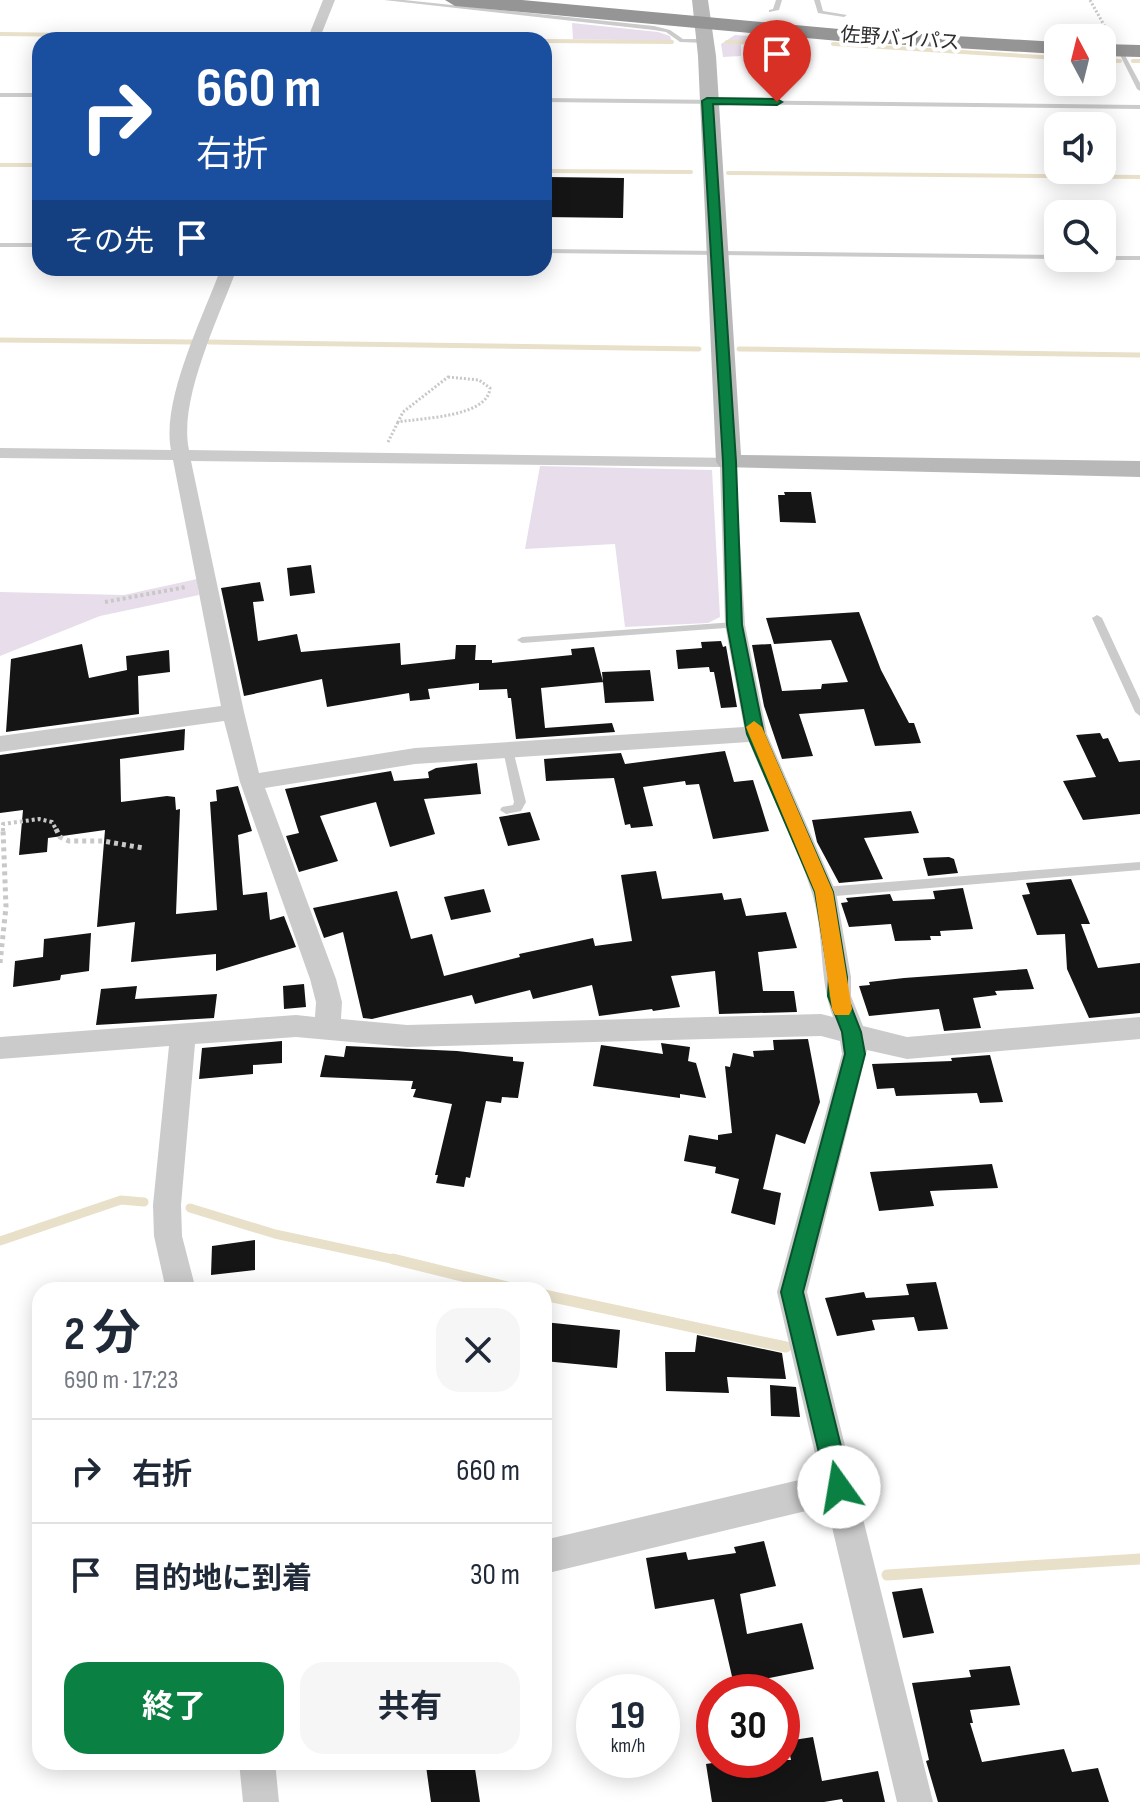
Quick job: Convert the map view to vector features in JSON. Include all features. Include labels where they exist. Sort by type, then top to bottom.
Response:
[{"type":"highway","name":"佐野バイパス","points":[[455,0],[702,20],[1044,39]]},
{"type":"highway","name":"佐野バイパス","points":[[540,0],[877,38],[1044,47]]},
{"type":"street","points":[[316,32],[329,0]]},
{"type":"street","points":[[702,20],[729,462],[735,625],[756,734],[824,892],[838,977],[838,996],[852,1032],[855,1054],[792,1292],[915,1802]]},
{"type":"street","points":[[226,276],[179,408],[177,436],[233,712],[251,782],[323,979],[329,1002],[327,1030]]},
{"type":"street","points":[[0,453],[1140,469]]},
{"type":"street","points":[[0,744],[233,712]]},
{"type":"street","points":[[251,782],[415,756],[756,734]]},
{"type":"street","points":[[0,1048],[296,1026],[407,1036],[801,1025],[852,1032],[891,1046],[907,1048],[1140,1028]]},
{"type":"street","points":[[179,1282],[168,1236],[167,1205],[183,1036]]},
{"type":"street","points":[[552,1555],[839,1487]]},
{"type":"street","points":[[258,1770],[261,1802]]},
{"type":"lane","points":[[387,0],[654,28],[668,31],[682,41],[702,20]]},
{"type":"lane","points":[[771,11],[776,10],[779,0]]},
{"type":"lane","points":[[817,0],[820,12],[844,15]]},
{"type":"lane","points":[[1120,47],[1140,89]]},
{"type":"lane","points":[[0,95],[32,95]]},
{"type":"lane","points":[[552,100],[1140,107]]},
{"type":"lane","points":[[0,245],[32,245]]},
{"type":"lane","points":[[552,251],[1044,257]]},
{"type":"lane","points":[[1116,258],[1140,258]]},
{"type":"lane","points":[[1097,618],[1140,712]]},
{"type":"lane","points":[[522,640],[735,625]]},
{"type":"lane","points":[[506,810],[517,808],[520,802],[508,750]]},
{"type":"lane","points":[[824,892],[1140,866]]},
{"type":"path","points":[[1090,0],[1120,47]]},
{"type":"path","points":[[384,458],[398,422],[403,412],[448,377],[479,380],[490,388],[485,404],[475,409],[398,422]]},
{"type":"path","points":[[105,602],[207,583]]},
{"type":"path","points":[[0,963],[6,907],[3,824],[39,819],[52,822],[60,837],[69,841],[103,841],[143,848]]},
{"type":"shaded area","points":[[572,23],[658,32],[670,36],[672,41],[573,39]]},
{"type":"shaded area","points":[[735,35],[807,40],[808,47],[741,44],[741,56],[723,57],[721,44]]},
{"type":"shaded area","points":[[540,466],[712,470],[720,617],[708,623],[625,627],[615,544],[525,549]]},
{"type":"shaded area","points":[[197,579],[199,595],[100,616],[0,656],[0,592],[124,595]]},
{"type":"building","points":[[552,177],[624,178],[623,218],[552,217]]},
{"type":"building","points":[[784,492],[811,492],[816,523],[780,522],[778,495],[785,495]]},
{"type":"building","points":[[311,565],[315,593],[290,596],[287,568]]},
{"type":"building","points":[[260,582],[264,601],[253,602],[258,641],[297,634],[301,652],[400,643],[401,665],[455,659],[456,645],[476,645],[475,660],[492,660],[492,663],[572,655],[571,649],[594,647],[603,682],[541,688],[545,728],[612,723],[615,732],[516,739],[507,689],[479,690],[479,683],[428,689],[430,699],[410,701],[409,693],[327,707],[322,679],[244,696],[221,588]]},
{"type":"building","points":[[859,612],[881,670],[909,723],[914,723],[921,743],[875,746],[864,709],[799,714],[813,756],[782,759],[764,706],[752,645],[771,644],[782,691],[821,689],[822,684],[848,682],[831,640],[774,644],[766,618]]},
{"type":"building","points":[[721,641],[723,647],[726,646],[737,707],[721,708],[714,672],[710,672],[709,667],[678,669],[676,650],[702,648],[701,642]]},
{"type":"building","points":[[82,644],[89,678],[127,670],[126,656],[169,650],[170,672],[138,676],[139,714],[6,732],[11,659]]},
{"type":"building","points":[[650,670],[654,701],[605,703],[602,672]]},
{"type":"building","points":[[185,729],[184,750],[120,759],[121,802],[167,796],[175,797],[176,810],[180,809],[176,914],[217,910],[210,802],[217,801],[216,790],[238,786],[252,831],[238,835],[243,895],[267,892],[270,920],[284,916],[296,947],[216,971],[216,954],[131,962],[135,922],[97,927],[105,830],[48,838],[47,852],[19,855],[23,810],[0,813],[0,755]]},
{"type":"building","points":[[1100,733],[1103,739],[1108,738],[1119,762],[1140,760],[1140,814],[1083,820],[1063,781],[1096,777],[1076,735]]},
{"type":"building","points":[[725,751],[734,782],[753,780],[769,831],[713,839],[699,784],[686,785],[685,781],[643,787],[653,826],[631,828],[630,824],[625,825],[614,778],[546,781],[544,759],[621,753],[625,764]]},
{"type":"building","points":[[477,763],[481,794],[424,799],[435,834],[390,847],[376,802],[320,816],[338,861],[299,872],[286,836],[299,833],[285,789],[391,771],[394,781],[429,778],[428,772],[436,768]]},
{"type":"building","points":[[911,811],[919,833],[864,838],[883,879],[839,883],[817,842],[812,820]]},
{"type":"building","points":[[530,812],[540,840],[508,846],[499,817]]},
{"type":"building","points":[[923,858],[954,859],[958,873],[928,876]]},
{"type":"building","points":[[656,871],[662,899],[722,893],[724,900],[741,898],[746,916],[786,912],[797,948],[758,952],[763,991],[794,991],[797,1012],[719,1014],[715,971],[671,976],[680,1007],[653,1011],[599,1016],[592,985],[533,999],[530,990],[475,1004],[472,995],[372,1019],[363,1018],[343,932],[324,938],[313,908],[397,891],[411,939],[432,934],[444,976],[520,957],[519,954],[593,938],[595,946],[632,941],[621,875]]},
{"type":"building","points":[[1071,879],[1090,924],[1081,924],[1098,968],[1140,963],[1140,1013],[1089,1018],[1067,969],[1065,934],[1037,935],[1022,895],[1030,894],[1026,883]]},
{"type":"building","points":[[963,888],[973,929],[940,931],[941,936],[930,936],[931,940],[895,941],[891,924],[849,927],[841,903],[848,902],[846,898],[890,894],[893,901],[935,899],[933,891]]},
{"type":"building","points":[[484,889],[491,912],[451,920],[444,897]]},
{"type":"building","points":[[91,933],[89,971],[61,975],[60,980],[13,987],[15,961],[43,957],[44,939]]},
{"type":"building","points":[[1027,969],[1034,989],[995,991],[997,995],[973,998],[981,1028],[944,1031],[939,1009],[869,1016],[859,986],[904,978]]},
{"type":"building","points":[[304,984],[306,1007],[284,1009],[283,986]]},
{"type":"building","points":[[137,986],[135,999],[217,994],[214,1018],[96,1025],[101,989]]},
{"type":"building","points":[[808,1039],[820,1102],[805,1144],[776,1134],[763,1189],[781,1193],[775,1225],[731,1213],[739,1179],[715,1173],[716,1167],[684,1161],[689,1135],[718,1140],[718,1135],[732,1133],[725,1066],[730,1067],[733,1053],[754,1057],[753,1051],[774,1050],[773,1040]]},
{"type":"building","points":[[282,1041],[282,1063],[253,1065],[253,1074],[199,1079],[202,1048]]},
{"type":"building","points":[[661,1043],[690,1047],[688,1061],[696,1063],[706,1098],[680,1094],[680,1098],[593,1086],[601,1045],[663,1054]]},
{"type":"building","points":[[346,1046],[457,1051],[513,1057],[513,1061],[524,1062],[518,1098],[502,1097],[501,1103],[486,1101],[470,1178],[466,1177],[464,1187],[436,1183],[438,1175],[435,1175],[452,1104],[413,1097],[416,1089],[411,1089],[413,1081],[320,1077],[325,1055],[344,1057]]},
{"type":"building","points":[[990,1055],[1003,1102],[980,1103],[977,1093],[896,1096],[894,1088],[877,1089],[872,1064],[952,1061],[951,1058]]},
{"type":"building","points":[[992,1164],[998,1188],[930,1191],[934,1206],[879,1211],[870,1172]]},
{"type":"building","points":[[255,1240],[255,1270],[211,1275],[212,1246]]},
{"type":"building","points":[[936,1282],[948,1329],[918,1331],[914,1317],[872,1320],[875,1330],[837,1336],[825,1298],[864,1292],[866,1298],[909,1295],[906,1284]]},
{"type":"building","points":[[552,1323],[620,1330],[617,1368],[552,1362]]},
{"type":"building","points":[[697,1335],[782,1353],[786,1379],[727,1377],[729,1393],[666,1391],[665,1352],[695,1352]]},
{"type":"building","points":[[770,1385],[796,1387],[800,1417],[771,1416]]},
{"type":"building","points":[[764,1541],[776,1586],[740,1594],[747,1634],[802,1623],[814,1669],[789,1674],[731,1674],[714,1599],[655,1609],[646,1558],[686,1552],[688,1560],[736,1553],[734,1547]]},
{"type":"building","points":[[922,1588],[934,1633],[903,1638],[892,1592]]},
{"type":"building","points":[[1010,1666],[1020,1705],[970,1710],[973,1723],[970,1723],[982,1762],[1064,1749],[1072,1772],[1098,1768],[1109,1802],[938,1802],[926,1761],[929,1760],[912,1683],[971,1677],[969,1670]]},
{"type":"building","points":[[813,1737],[822,1781],[878,1771],[885,1802],[843,1802],[842,1799],[824,1802],[712,1802],[708,1778],[800,1778],[800,1739]]},
{"type":"building","points":[[427,1770],[475,1770],[480,1802],[431,1802]]},
{"type":"waterway","points":[[0,34],[32,34]]},
{"type":"waterway","points":[[552,41],[672,42]]},
{"type":"waterway","points":[[727,42],[797,43]]},
{"type":"waterway","points":[[833,44],[1044,57]]},
{"type":"waterway","points":[[1116,61],[1120,61]]},
{"type":"waterway","points":[[1133,61],[1140,61]]},
{"type":"waterway","points":[[0,165],[32,165]]},
{"type":"waterway","points":[[552,171],[691,172]]},
{"type":"waterway","points":[[728,173],[1140,177]]},
{"type":"waterway","points":[[0,340],[194,342]]},
{"type":"waterway","points":[[209,342],[699,349]]},
{"type":"waterway","points":[[739,349],[1140,355]]},
{"type":"waterway","points":[[0,1241],[121,1200],[144,1202]]},
{"type":"waterway","points":[[190,1208],[275,1234],[401,1261]]},
{"type":"waterway","points":[[393,1259],[486,1282]]},
{"type":"waterway","points":[[552,1297],[786,1347]]},
{"type":"waterway","points":[[887,1575],[1140,1559]]},
{"type":"slow traffic","points":[[754,727],[824,892],[842,1009]]},
{"type":"route","points":[[777,102],[707,101],[729,462],[735,625],[756,734],[824,892],[838,977],[838,996],[852,1032],[855,1054],[798,1258],[792,1292],[839,1487]]}]
